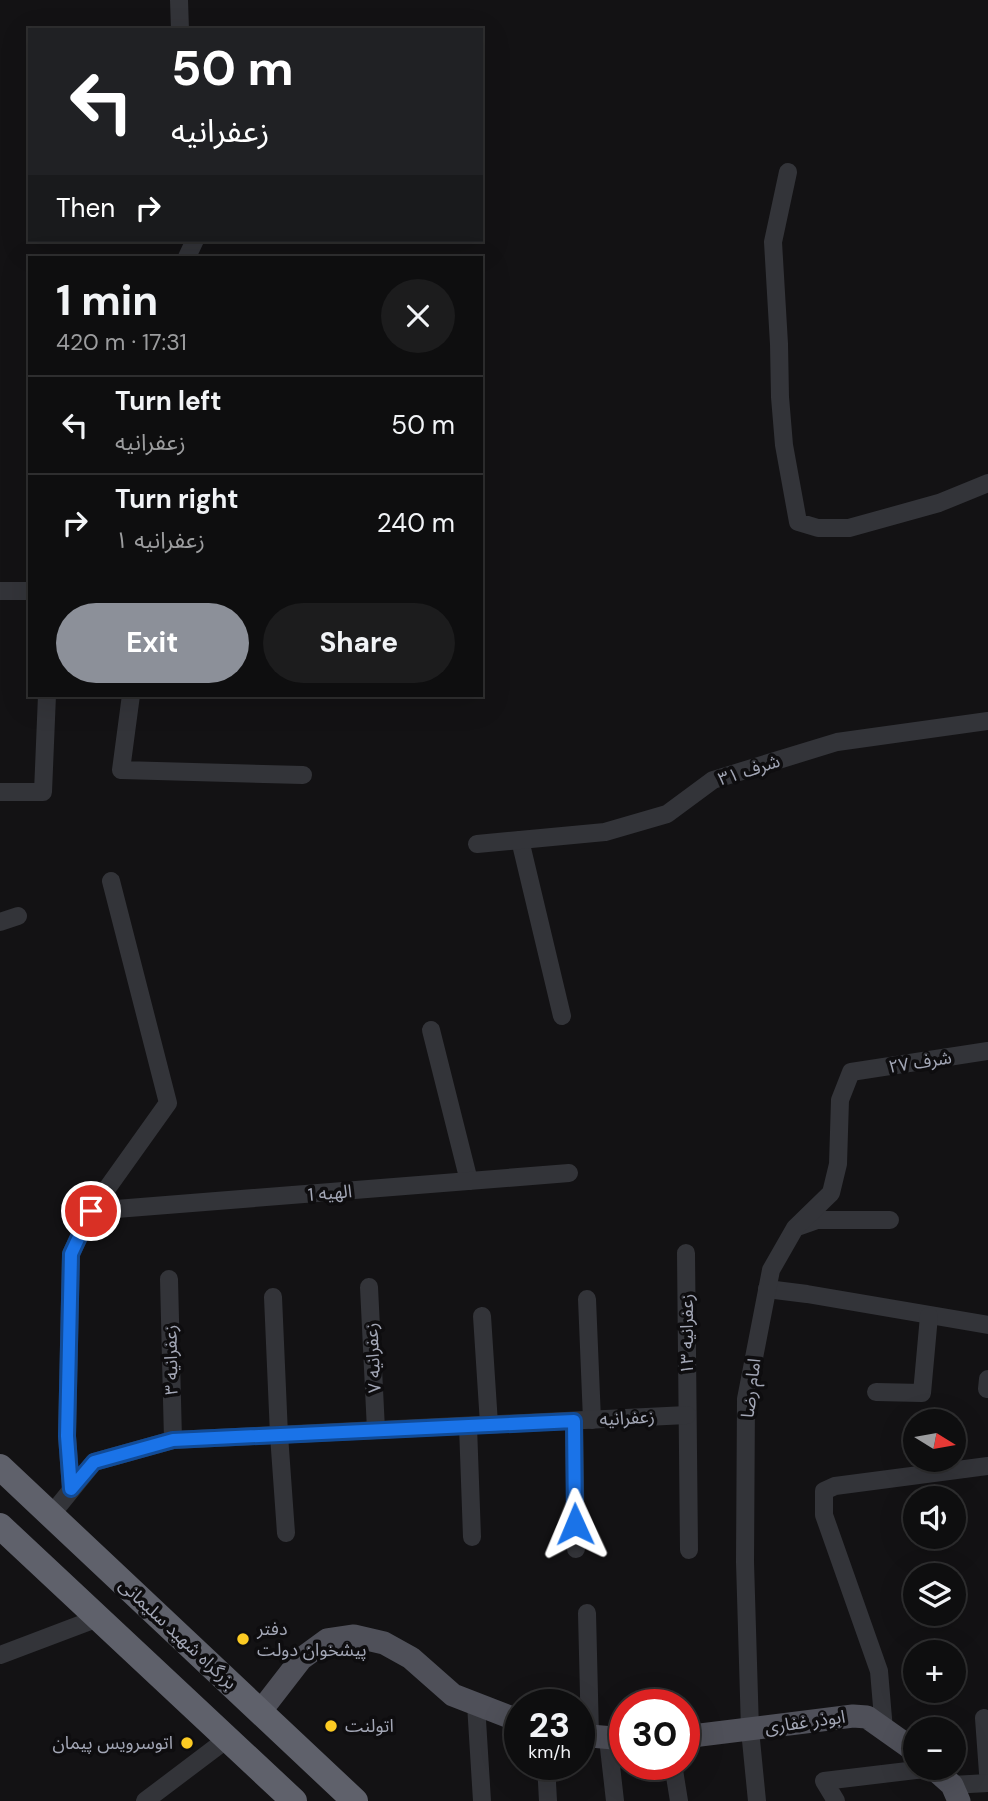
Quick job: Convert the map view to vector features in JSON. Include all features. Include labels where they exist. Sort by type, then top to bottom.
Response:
[{"type":"highway","name":"بزرگراه شهید سلیمانی","points":[[0,1467],[355,1801]]},
{"type":"highway","points":[[0,1527],[294,1801]]},
{"type":"main road","points":[[260,1712],[301,1658],[327,1640],[354,1636],[384,1643],[411,1658],[453,1695],[504,1715]]},
{"type":"main road","name":"ابوذر غفاری","points":[[700,1735],[842,1715],[867,1717],[903,1743]]},
{"type":"main road","points":[[944,1780],[956,1793]]},
{"type":"street","points":[[179,0],[180,28]]},
{"type":"street","points":[[788,172],[772,242],[781,409],[798,522],[818,528],[849,528],[939,503],[988,483]]},
{"type":"street","points":[[0,591],[28,591]]},
{"type":"street","points":[[0,792],[43,792],[47,697]]},
{"type":"street","points":[[131,697],[121,771],[303,775]]},
{"type":"street","name":"شرف ۳۱","points":[[477,844],[605,832],[667,814],[713,780],[837,742],[988,721]]},
{"type":"street","points":[[520,840],[562,1016]]},
{"type":"street","points":[[71,1489],[67,1436],[71,1254],[91,1211],[168,1103],[111,881]]},
{"type":"street","points":[[0,922],[18,916]]},
{"type":"street","points":[[431,1030],[469,1181]]},
{"type":"street","name":"شرف ۲۷","points":[[851,1072],[988,1051]]},
{"type":"street","name":"امام رضا","points":[[757,1801],[750,1730],[745,1562],[746,1399],[771,1270],[795,1228],[831,1193],[838,1164],[840,1100],[851,1072]]},
{"type":"street","name":"الهیه 1","points":[[91,1211],[569,1173]]},
{"type":"street","points":[[795,1228],[817,1220],[890,1220]]},
{"type":"street","name":"زعفرانیه ۱۳","points":[[686,1253],[689,1550]]},
{"type":"street","name":"زعفرانیه ۳","points":[[169,1279],[173,1440]]},
{"type":"street","name":"زعفرانیه ۷","points":[[369,1287],[376,1430]]},
{"type":"street","points":[[767,1289],[988,1325]]},
{"type":"street","points":[[273,1297],[286,1533]]},
{"type":"street","points":[[587,1299],[592,1420]]},
{"type":"street","points":[[876,1392],[922,1393],[929,1316]]},
{"type":"street","points":[[482,1317],[489,1424]]},
{"type":"street","name":"زعفرانیه","points":[[51,1515],[94,1462],[173,1440],[687,1416]]},
{"type":"street","points":[[574,1421],[576,1549]]},
{"type":"street","points":[[468,1426],[472,1537]]},
{"type":"street","points":[[884,1730],[879,1671],[824,1515],[824,1492],[835,1486],[988,1466]]},
{"type":"street","points":[[587,1613],[601,1737],[615,1801]]},
{"type":"street","points":[[0,1655],[99,1619]]},
{"type":"street","points":[[475,1704],[482,1801]]},
{"type":"street","points":[[984,1718],[988,1773]]},
{"type":"street","points":[[149,1800],[228,1739]]},
{"type":"street","points":[[836,1801],[824,1781],[903,1772]]},
{"type":"street","points":[[547,1780],[548,1801]]},
{"type":"street","points":[[676,1780],[679,1801]]},
{"type":"street","points":[[956,1793],[988,1783]]},
{"type":"place","name":"دفتر پیشخوان دولت","points":[[243,1639]]},
{"type":"place","name":"اتولنت","points":[[331,1726]]},
{"type":"place","name":"اتوسرویس پیمان","points":[[187,1743]]},
{"type":"route","points":[[91,1211],[71,1254],[67,1436],[71,1489],[94,1462],[173,1440],[574,1421],[575,1524]]}]
